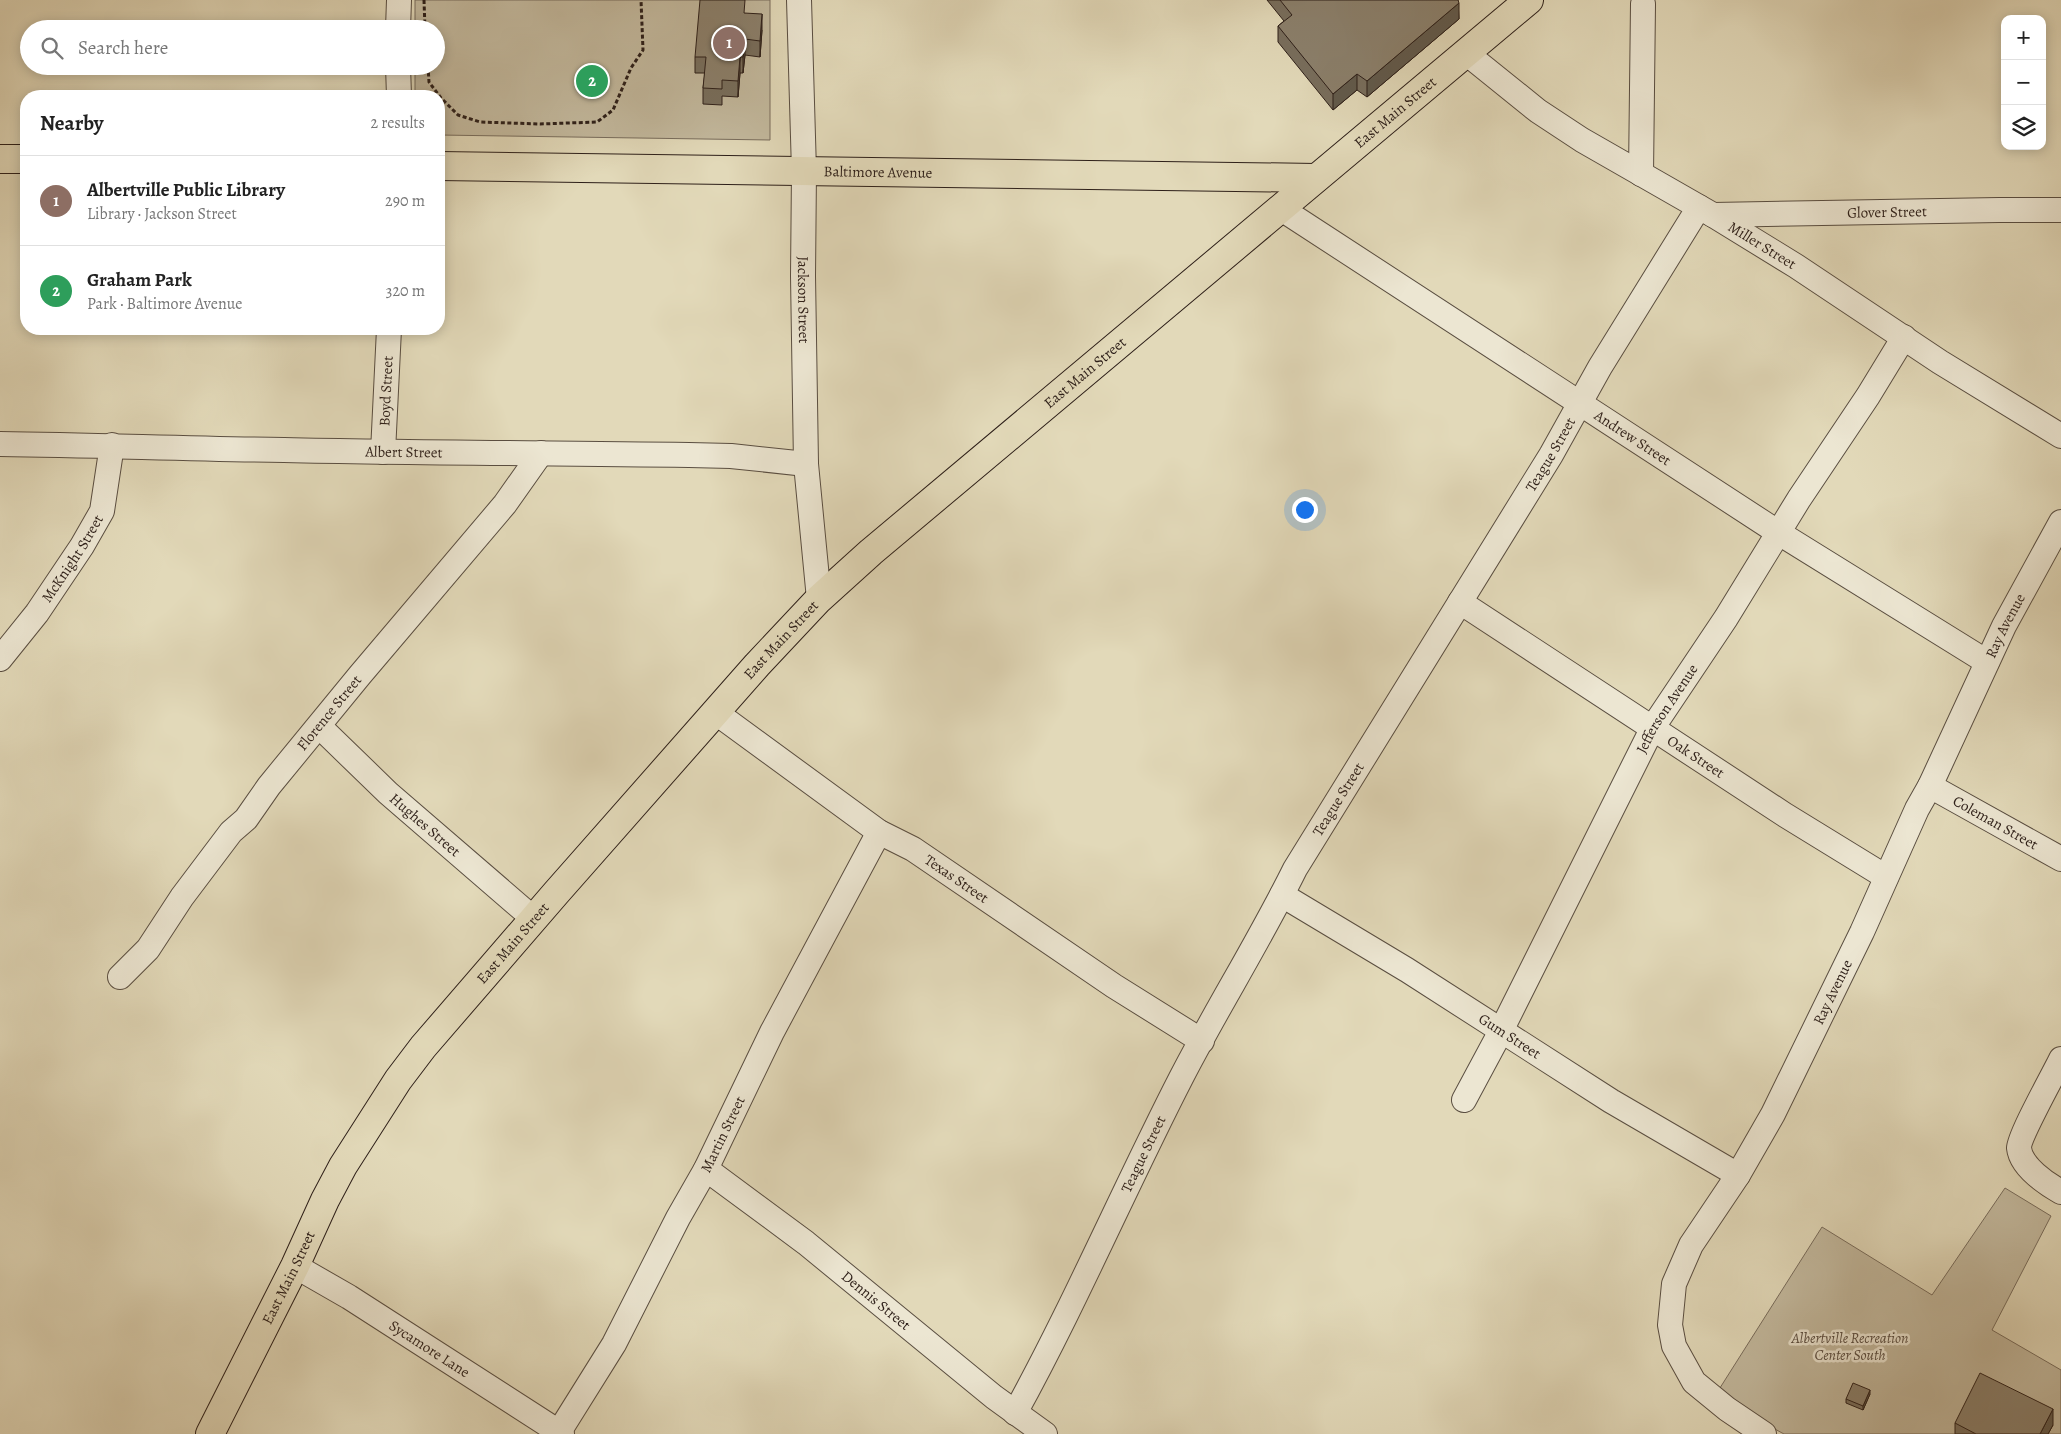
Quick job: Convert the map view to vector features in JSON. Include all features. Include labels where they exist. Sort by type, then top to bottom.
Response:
[{"type":"main road","name":"East Main Street","points":[[210,1434],[343,1166],[398,1080],[423,1047],[534,919],[715,712],[818,599],[1529,0]]},
{"type":"main road","points":[[0,159],[20,160]]},
{"type":"main road","name":"Baltimore Avenue","points":[[445,166],[1316,178]]},
{"type":"street","points":[[398,20],[399,0]]},
{"type":"street","name":"Jackson Street","points":[[799,0],[804,171],[803,276],[806,464],[818,599]]},
{"type":"street","points":[[1641,174],[1643,4]]},
{"type":"street","name":"Miller Street","points":[[1466,53],[1538,111],[1796,266],[1940,362],[2061,436]]},
{"type":"street","points":[[398,75],[399,90]]},
{"type":"street","name":"Andrew Street","points":[[1280,208],[1779,533],[1988,662]]},
{"type":"street","name":"Glover Street","points":[[1706,211],[2061,210]]},
{"type":"street","name":"Teague Street","points":[[1015,1413],[1120,1206],[1182,1077],[1310,844],[1550,455],[1580,402],[1706,211]]},
{"type":"street","name":"Boyd Street","points":[[383,452],[389,335]]},
{"type":"street","name":"Jefferson Avenue","points":[[1464,1100],[1501,1031],[1653,727],[1726,618],[1904,337]]},
{"type":"street","name":"Albert Street","points":[[0,444],[383,452],[689,454],[731,456],[806,464]]},
{"type":"street","name":"McKnight Street","points":[[0,659],[37,613],[82,546],[102,511],[112,445]]},
{"type":"street","name":"Florence Street","points":[[120,976],[148,949],[182,897],[225,840],[246,818],[269,786],[505,504],[541,453]]},
{"type":"street","name":"Ray Avenue","points":[[1764,1434],[1727,1409],[1694,1382],[1674,1346],[1670,1325],[1674,1284],[1691,1245],[1738,1175],[1773,1114],[1862,932],[1886,876],[2004,626],[2061,522]]},
{"type":"street","name":"Oak Street","points":[[1460,602],[1785,815],[1886,876]]},
{"type":"street","name":"Texas Street","points":[[715,712],[879,832],[913,849],[1114,986],[1202,1041]]},
{"type":"street","name":"Hughes Street","points":[[319,726],[388,793],[534,919]]},
{"type":"street","name":"Coleman Street","points":[[1930,786],[2061,859]]},
{"type":"street","name":"Martin Street","points":[[560,1433],[614,1344],[678,1218],[706,1169],[772,1032],[879,832]]},
{"type":"street","name":"Gum Street","points":[[1282,895],[1407,970],[1611,1101],[1738,1175]]},
{"type":"street","points":[[2061,1059],[2035,1111],[2024,1128],[2019,1148],[2027,1166],[2042,1180],[2061,1192]]},
{"type":"street","name":"Dennis Street","points":[[706,1169],[806,1243],[1015,1413],[1046,1434]]},
{"type":"street","name":"Sycamore Lane","points":[[295,1266],[349,1297],[560,1433]]},
{"type":"path","points":[[424,0],[425,20]]},
{"type":"path","points":[[445,102],[458,115],[480,122],[540,124],[597,122],[614,110],[631,68],[643,50],[641,0]]},
{"type":"path","points":[[429,75],[429,82],[435,90]]},
{"type":"green space","points":[[415,0],[770,0],[770,140],[445,135],[445,90],[415,90],[415,75],[445,75],[445,20],[415,20]]},
{"type":"green space","name":"Albertville Recreation Center South","points":[[2005,1188],[2051,1216],[1992,1330],[2061,1370],[2061,1434],[1784,1434],[1762,1422],[1718,1391],[1822,1227],[1932,1295]]},
{"type":"building","points":[[700,0],[745,0],[744,13],[762,14],[760,41],[745,39],[743,57],[740,57],[738,81],[722,80],[722,89],[703,88],[706,57],[695,57]]},
{"type":"building","points":[[1280,0],[1458,0],[1459,3],[1367,81],[1357,74],[1333,94],[1278,26],[1292,15]]},
{"type":"building","points":[[1980,1373],[2053,1409],[2040,1434],[1976,1434],[1955,1423]]},
{"type":"building","points":[[1853,1383],[1870,1390],[1863,1406],[1846,1399]]},
{"type":"place","name":"Albertville Public Library","points":[[729,43]]},
{"type":"place","name":"Graham Park","points":[[592,81]]}]
